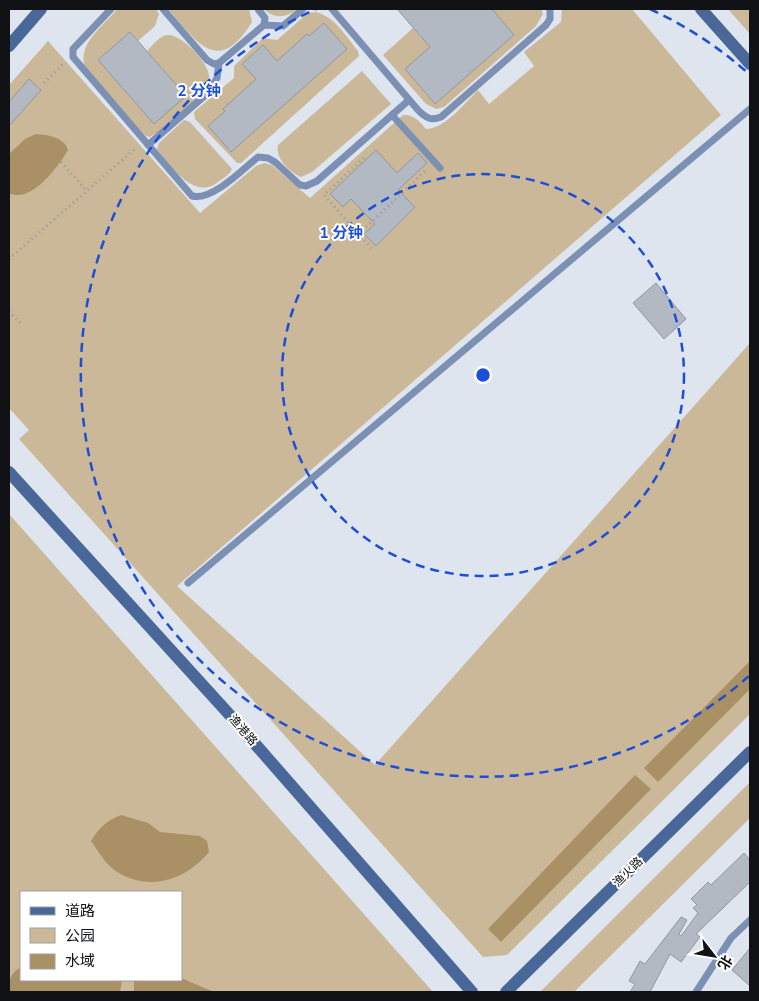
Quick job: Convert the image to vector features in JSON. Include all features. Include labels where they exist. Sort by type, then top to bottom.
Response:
[{"type":"street","points":[[9,46],[42,9]]},
{"type":"street","points":[[701,9],[750,64]]},
{"type":"street","name":"渔港路","points":[[9,472],[228,713],[472,992]]},
{"type":"street","name":"渔火路","points":[[506,992],[750,752]]},
{"type":"lane","points":[[111,9],[73,49],[73,57],[192,196],[200,198],[211,194],[258,157],[268,158],[300,185],[306,186],[317,181],[409,100]]},
{"type":"lane","points":[[163,9],[207,60],[214,64],[219,63],[264,25],[283,26],[303,9]]},
{"type":"lane","points":[[258,9],[264,18],[264,25]]},
{"type":"lane","points":[[332,9],[409,100],[426,118],[435,119],[442,117],[546,25],[550,19],[550,9]]},
{"type":"lane","points":[[146,143],[209,92],[217,78],[219,63]]},
{"type":"lane","points":[[188,583],[750,109]]},
{"type":"lane","points":[[392,115],[437,165]]},
{"type":"lane","points":[[696,992],[731,938],[750,920]]},
{"type":"path","points":[[44,83],[73,57]]},
{"type":"path","points":[[366,138],[374,148],[324,195],[374,250]]},
{"type":"path","points":[[9,259],[146,143]]},
{"type":"path","points":[[61,162],[88,191]]},
{"type":"path","points":[[359,234],[437,165]]},
{"type":"path","points":[[9,310],[20,323]]},
{"type":"green space","points":[[117,9],[156,9],[159,14],[155,26],[138,41],[130,32],[99,59],[186,96],[147,51],[159,39],[168,35],[180,39],[187,44],[208,70],[207,83],[194,101],[156,134],[149,137],[144,135],[85,67],[85,50],[88,43]]},
{"type":"green space","points":[[168,9],[249,9],[252,22],[240,39],[229,48],[218,51],[208,49],[198,42]]},
{"type":"green space","points":[[264,9],[297,9],[285,16],[276,16]]},
{"type":"green space","points":[[492,9],[541,9],[543,14],[536,26],[444,107],[436,109],[426,104],[383,55],[413,28],[430,47],[435,103],[514,35]]},
{"type":"green space","points":[[562,9],[632,9],[721,115],[177,586],[375,765],[750,343],[750,714],[507,955],[483,957],[19,439],[29,430],[9,408],[9,85],[48,41],[200,213],[256,166],[265,163],[272,165],[310,198],[403,115],[413,117],[426,129],[440,125],[447,120],[478,90],[489,104],[534,66],[524,52],[561,22]]},
{"type":"green space","points":[[728,9],[750,9],[750,34]]},
{"type":"green space","points":[[316,12],[329,18],[340,28],[358,51],[359,56],[241,163],[237,163],[195,119],[194,112],[234,78],[234,66],[263,38],[277,40],[308,13]]},
{"type":"green space","points":[[362,71],[391,104],[312,172],[301,177],[296,175],[281,160],[278,145]]},
{"type":"green space","points":[[184,120],[190,122],[232,169],[230,173],[209,187],[192,185],[176,172],[157,149],[159,143]]},
{"type":"green space","points":[[9,514],[433,992],[9,992]]},
{"type":"green space","points":[[750,782],[750,818],[574,992],[540,992]]},
{"type":"water","points":[[36,134],[59,139],[68,150],[51,174],[35,189],[17,195],[9,193],[9,154],[25,139]]},
{"type":"water","points":[[750,661],[750,689],[658,782],[644,768]]},
{"type":"water","points":[[635,775],[651,789],[501,942],[488,929]]},
{"type":"water","points":[[121,815],[148,823],[160,832],[200,836],[207,841],[209,852],[190,869],[168,880],[143,882],[131,879],[111,867],[91,841],[103,825]]},
{"type":"water","points":[[20,968],[20,981],[122,981],[120,992],[9,992],[9,984],[14,972]]},
{"type":"water","points":[[182,978],[214,992],[134,992],[134,981],[182,981]]},
{"type":"building","points":[[397,9],[492,9],[514,35],[435,104],[405,69],[430,47]]},
{"type":"building","points":[[324,23],[347,49],[231,152],[208,126],[225,111],[223,109],[256,79],[242,64],[263,45],[277,61],[307,34],[309,36]]},
{"type":"building","points":[[130,32],[186,96],[154,124],[98,60]]},
{"type":"building","points":[[29,79],[41,90],[9,126],[9,102]]},
{"type":"building","points":[[376,150],[397,173],[418,153],[427,163],[398,190],[415,207],[376,246],[364,234],[375,224],[351,199],[343,207],[330,194]]},
{"type":"building","points":[[656,283],[686,319],[664,339],[633,303]]},
{"type":"building","points":[[744,853],[750,860],[750,882],[696,934],[700,937],[681,962],[670,954],[650,992],[630,992],[635,984],[629,981],[640,961],[645,964],[681,917],[687,920],[679,934],[681,936],[698,913],[693,908],[697,905],[691,899],[708,882],[711,885]]},
{"type":"building","points":[[750,948],[750,986],[732,970]]}]
